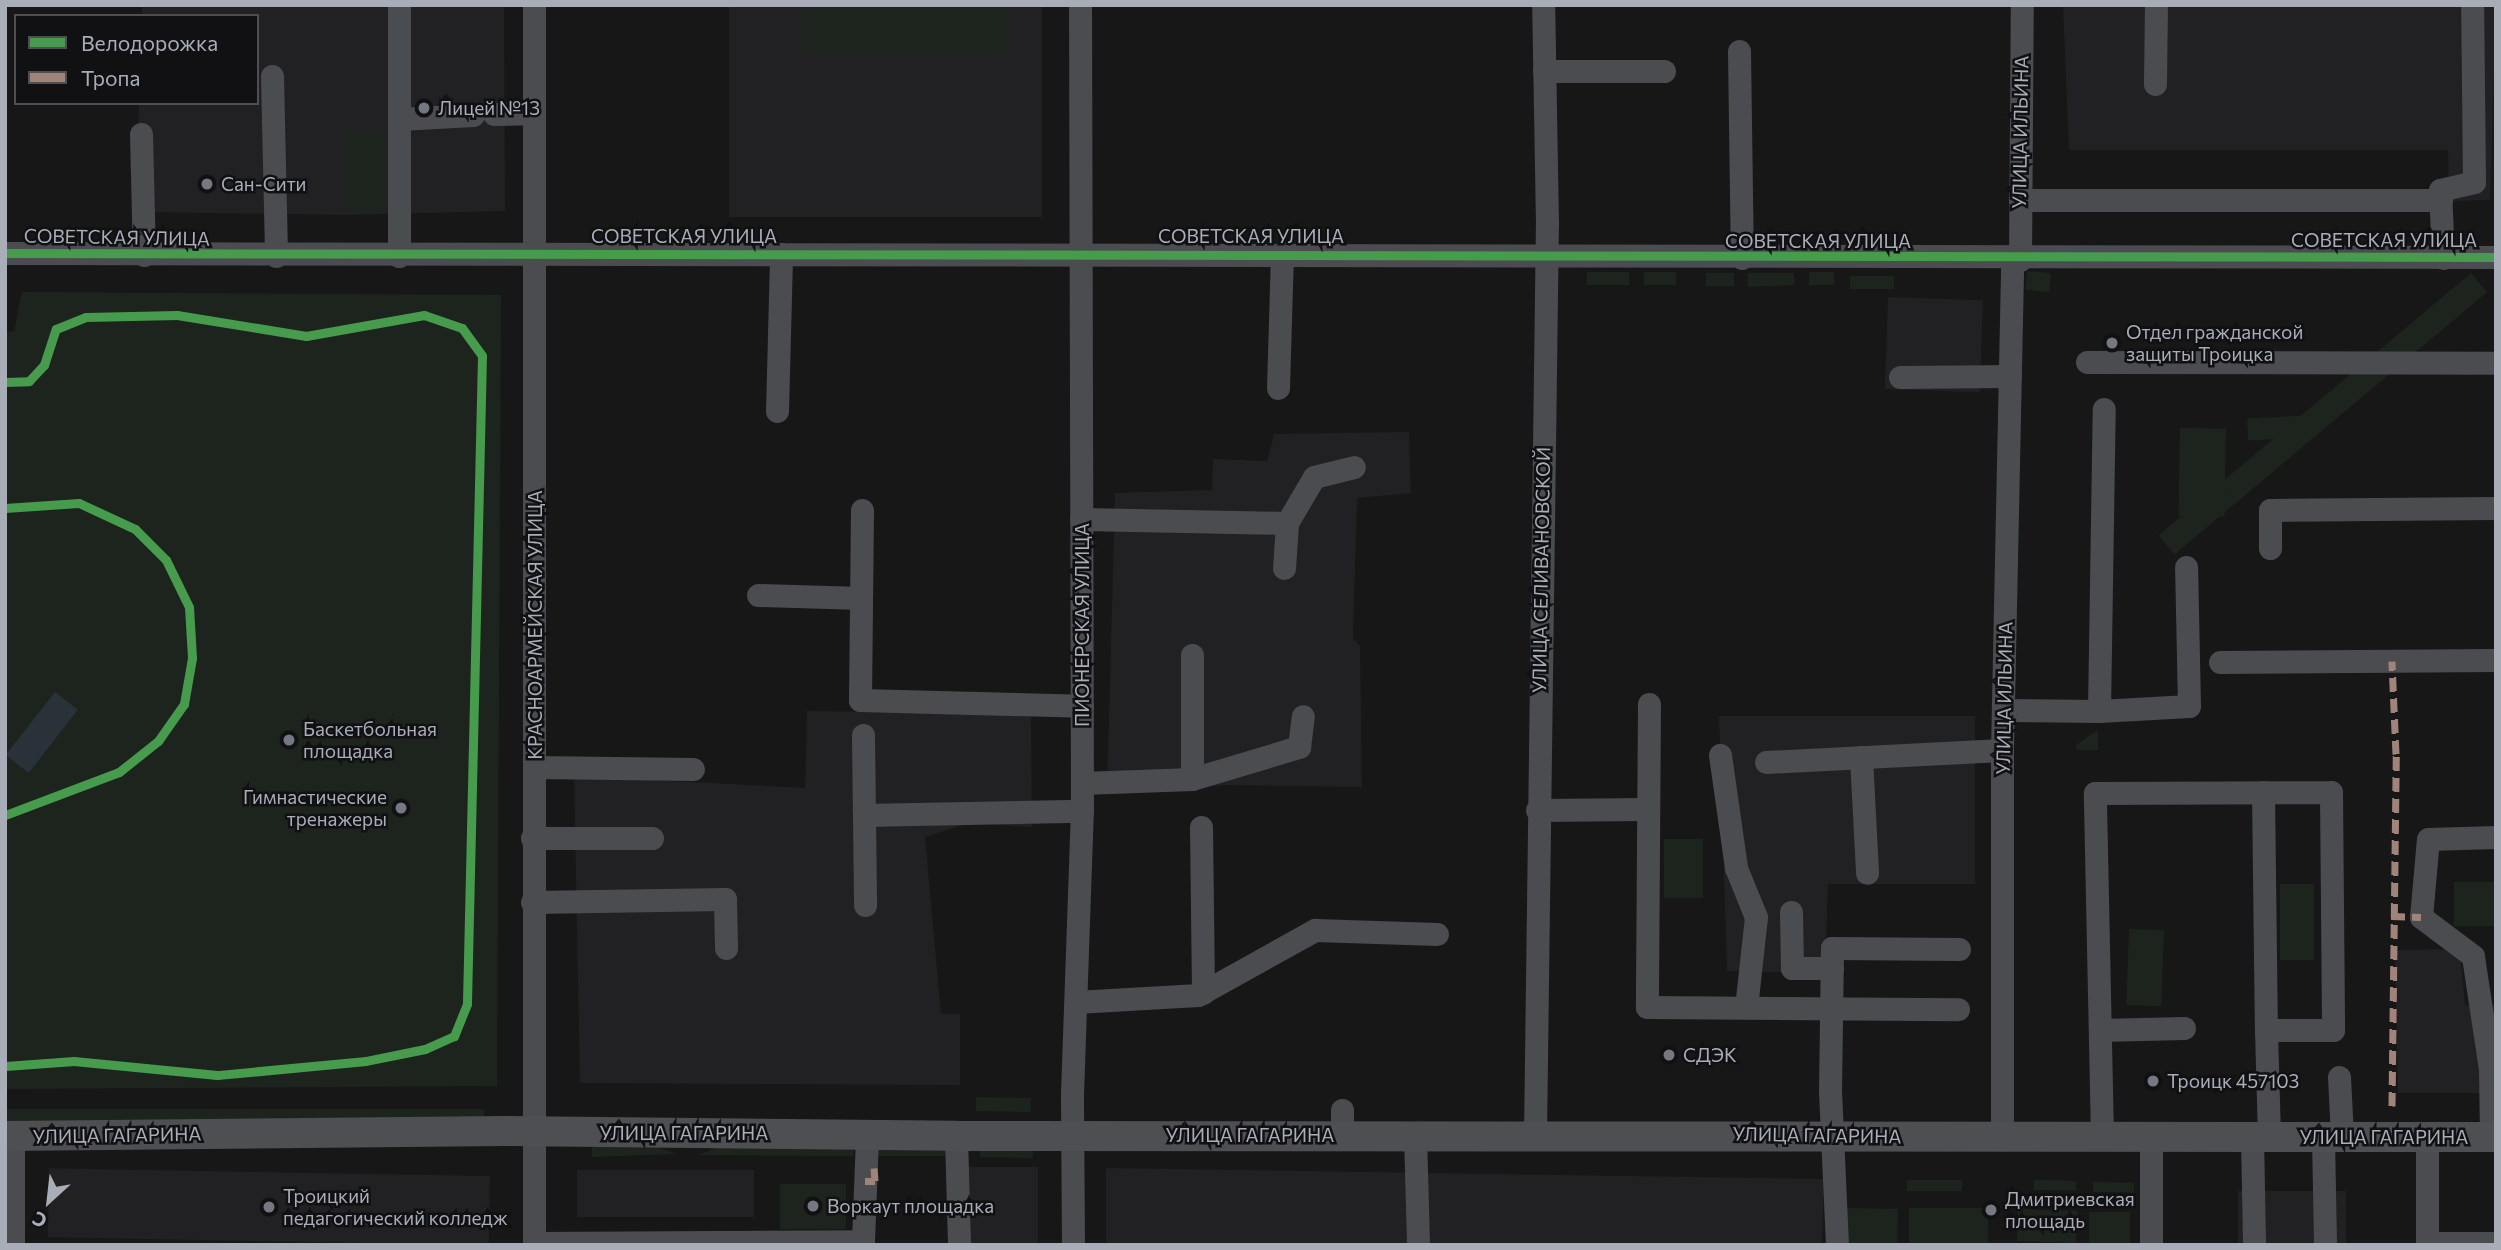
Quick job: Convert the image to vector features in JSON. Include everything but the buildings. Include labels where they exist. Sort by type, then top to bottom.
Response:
[{"type":"main road","name":"УЛИЦА ГАГАРИНА","points":[[9,1136],[534,1132],[1074,1135],[1342,1122],[1415,1135],[2493,1137]]},
{"type":"street","points":[[399,5],[400,256]]},
{"type":"street","name":"КРАСНОАРМЕЙСКАЯ УЛИЦА","points":[[534,5],[533,113],[537,254],[535,767],[532,838],[534,1244]]},
{"type":"street","name":"ПИОНЕРСКАЯ УЛИЦА","points":[[1073,1245],[1082,811],[1080,5]]},
{"type":"street","name":"УЛИЦА СЕЛИВАНОВСКОЙ","points":[[1535,1135],[1537,810],[1547,257],[1543,5]]},
{"type":"street","points":[[2155,84],[2156,5]]},
{"type":"street","points":[[2443,258],[2440,190],[2474,182],[2472,5]]},
{"type":"street","name":"УЛИЦА ИЛЬИНА","points":[[2002,1137],[2002,750],[2010,376],[2020,200],[2025,11]]},
{"type":"street","points":[[1739,51],[1742,258]]},
{"type":"street","points":[[1544,71],[1664,71]]},
{"type":"street","points":[[272,76],[276,256]]},
{"type":"street","points":[[399,119],[533,113]]},
{"type":"street","points":[[141,134],[144,255]]},
{"type":"street","points":[[2020,200],[2441,201]]},
{"type":"street","name":"СОВЕТСКАЯ УЛИЦА","points":[[5,253],[276,256],[1282,253],[2016,260],[2496,257]]},
{"type":"street","points":[[1278,388],[1282,253]]},
{"type":"street","points":[[777,411],[781,254]]},
{"type":"street","points":[[2087,362],[2496,363]]},
{"type":"street","points":[[1900,377],[2010,376]]},
{"type":"street","points":[[2099,711],[2104,409]]},
{"type":"street","points":[[1284,568],[1287,523],[1314,477],[1354,467]]},
{"type":"street","points":[[2270,548],[2270,510],[2496,508]]},
{"type":"street","points":[[862,510],[860,700],[1082,706]]},
{"type":"street","points":[[1081,519],[1287,523]]},
{"type":"street","points":[[2003,710],[2099,711],[2189,706],[2186,568]]},
{"type":"street","points":[[758,595],[861,598]]},
{"type":"street","points":[[1192,655],[1192,779]]},
{"type":"street","points":[[2220,662],[2496,660]]},
{"type":"street","points":[[1649,704],[1647,1007],[1958,1009]]},
{"type":"street","points":[[1082,783],[1192,779],[1299,747],[1303,716]]},
{"type":"street","points":[[863,734],[865,905]]},
{"type":"street","points":[[1766,762],[2002,750]]},
{"type":"street","points":[[1720,755],[1736,868],[1756,917],[1746,1007]]},
{"type":"street","points":[[1861,757],[1867,873]]},
{"type":"street","points":[[535,767],[692,769]]},
{"type":"street","points":[[2254,1245],[2266,1030],[2263,792]]},
{"type":"street","points":[[2102,1137],[2095,793],[2331,792],[2333,1030],[2266,1030]]},
{"type":"street","points":[[1537,810],[1648,809]]},
{"type":"street","points":[[864,815],[1082,811]]},
{"type":"street","points":[[1201,827],[1203,993]]},
{"type":"street","points":[[2493,1137],[2489,999],[2473,956],[2421,916],[2428,839],[2496,837]]},
{"type":"street","points":[[532,838],[652,838]]},
{"type":"street","points":[[532,902],[725,899],[726,948]]},
{"type":"street","points":[[1791,912],[1792,968],[1832,968]]},
{"type":"street","points":[[1076,1002],[1178,999],[1203,993],[1315,930],[1437,934]]},
{"type":"street","points":[[1837,1245],[1833,1136],[1832,948],[1959,949]]},
{"type":"street","points":[[2100,1030],[2184,1028]]},
{"type":"street","points":[[2325,1245],[2339,1077]]},
{"type":"street","points":[[534,1244],[863,1241],[867,1135]]},
{"type":"street","points":[[1415,1135],[1418,1245]]},
{"type":"street","points":[[9,1136],[13,1245]]},
{"type":"street","points":[[956,1136],[958,1245]]},
{"type":"street","points":[[2151,1137],[2151,1245]]},
{"type":"street","points":[[2427,1137],[2427,1244],[2496,1243]]},
{"type":"shaded area","points":[[142,5],[504,5],[505,211],[344,215],[148,212],[135,208],[139,105],[259,105],[259,14],[142,14]]},
{"type":"shaded area","points":[[729,5],[1042,5],[1042,217],[729,217]]},
{"type":"shaded area","points":[[801,5],[1008,5],[1008,51],[801,51]]},
{"type":"shaded area","points":[[2063,5],[2496,5],[2490,200],[2449,201],[2448,150],[2069,150]]},
{"type":"shaded area","points":[[348,131],[383,131],[383,211],[348,211]]},
{"type":"shaded area","points":[[2027,271],[2051,273],[2049,292],[2025,290]]},
{"type":"shaded area","points":[[1587,272],[1629,272],[1629,285],[1587,285]]},
{"type":"shaded area","points":[[1644,272],[1676,272],[1676,285],[1644,285]]},
{"type":"shaded area","points":[[1809,272],[1834,272],[1834,285],[1809,285]]},
{"type":"shaded area","points":[[1706,273],[1734,273],[1734,286],[1706,286]]},
{"type":"shaded area","points":[[1748,273],[1794,273],[1794,285],[1748,287]]},
{"type":"shaded area","points":[[2471,273],[2487,292],[2175,554],[2158,535]]},
{"type":"shaded area","points":[[1850,276],[1894,276],[1894,289],[1850,289]]},
{"type":"shaded area","points":[[22,292],[501,295],[497,1086],[5,1089],[5,332],[14,331]]},
{"type":"shaded area","points":[[1888,297],[1983,300],[1980,392],[1885,389]]},
{"type":"shaded area","points":[[2315,415],[2316,437],[2248,441],[2247,419]]},
{"type":"shaded area","points":[[2180,428],[2226,429],[2224,517],[2178,516]]},
{"type":"shaded area","points":[[1409,432],[1411,493],[1357,498],[1353,638],[1360,646],[1362,787],[1227,785],[1107,793],[1115,493],[1212,490],[1213,459],[1267,461],[1274,434]]},
{"type":"shaded area","points":[[55,692],[78,710],[29,773],[6,755]]},
{"type":"shaded area","points":[[807,711],[1031,714],[1032,827],[969,823],[925,837],[941,1014],[960,1014],[960,1085],[580,1083],[574,776],[805,788]]},
{"type":"shaded area","points":[[1719,716],[1975,716],[1975,884],[1828,884],[1825,973],[1727,971]]},
{"type":"shaded area","points":[[2098,730],[2098,750],[2077,750],[2076,745]]},
{"type":"shaded area","points":[[1664,839],[1703,839],[1703,898],[1664,898]]},
{"type":"shaded area","points":[[2454,882],[2496,882],[2496,926],[2454,926]]},
{"type":"shaded area","points":[[2280,884],[2314,884],[2314,960],[2280,960]]},
{"type":"shaded area","points":[[2129,929],[2164,930],[2161,1006],[2126,1005]]},
{"type":"shaded area","points":[[2460,949],[2465,1005],[2496,1005],[2496,1093],[2398,1093],[2395,950]]},
{"type":"shaded area","points":[[976,1097],[1031,1098],[1031,1112],[976,1111]]},
{"type":"shaded area","points":[[5,1109],[484,1109],[484,1121],[5,1121]]},
{"type":"shaded area","points":[[649,1144],[676,1154],[592,1157],[592,1146]]},
{"type":"shaded area","points":[[854,1144],[853,1156],[698,1155],[724,1145]]},
{"type":"shaded area","points":[[874,1146],[947,1146],[947,1156],[874,1156]]},
{"type":"shaded area","points":[[980,1146],[1033,1147],[1033,1158],[980,1157]]},
{"type":"shaded area","points":[[963,1167],[1038,1167],[1038,1245],[963,1245]]},
{"type":"shaded area","name":"Троицкий педагогический колледж","points":[[49,1168],[490,1176],[489,1245],[48,1237]]},
{"type":"shaded area","points":[[1106,1168],[1824,1179],[1822,1245],[1106,1245]]},
{"type":"shaded area","points":[[577,1170],[754,1170],[754,1217],[577,1217]]},
{"type":"shaded area","points":[[1907,1180],[1962,1180],[1962,1191],[1907,1191]]},
{"type":"shaded area","points":[[2034,1180],[2076,1181],[2076,1191],[2034,1190]]},
{"type":"shaded area","points":[[2093,1182],[2134,1183],[2134,1193],[2093,1192]]},
{"type":"shaded area","name":"Воркаут площадка","points":[[780,1184],[846,1184],[846,1229],[780,1229]]},
{"type":"shaded area","points":[[2238,1191],[2346,1191],[2346,1245],[2238,1245]]},
{"type":"shaded area","points":[[1847,1208],[1898,1209],[1897,1245],[1846,1245]]},
{"type":"shaded area","points":[[1909,1208],[1988,1208],[1988,1245],[1909,1245]]},
{"type":"shaded area","points":[[2018,1209],[2077,1211],[2076,1243],[2017,1241]]},
{"type":"shaded area","points":[[2089,1212],[2130,1212],[2130,1245],[2089,1245]]},
{"type":"marked path","points":[[2392,661],[2396,754],[2392,1106]]},
{"type":"marked path","points":[[2391,916],[2421,917]]},
{"type":"marked path","points":[[865,1181],[875,1181],[874,1168]]},
{"type":"cycle path","points":[[5,253],[2496,257]]},
{"type":"cycle path","points":[[5,382],[29,381],[44,365],[56,329],[86,317],[177,315],[306,336],[424,315],[462,328],[482,356],[467,1004],[454,1036],[425,1049],[366,1061],[217,1075],[74,1061],[5,1066]]},
{"type":"cycle path","points":[[5,508],[79,503],[135,529],[166,560],[189,607],[192,658],[184,704],[158,741],[119,772],[5,815]]},
{"type":"place","name":"Лицей №13","points":[[424,108]]},
{"type":"place","name":"Сан-Сити","points":[[207,184]]},
{"type":"place","name":"Отдел гражданской защиты Троицка","points":[[2112,343]]},
{"type":"place","name":"Баскетбольная площадка","points":[[289,740]]},
{"type":"place","name":"Гимнастические тренажеры","points":[[401,808]]},
{"type":"place","name":"СДЭК","points":[[1669,1055]]},
{"type":"place","name":"Троицк 457103","points":[[2153,1081]]},
{"type":"place","name":"Воркаут площадка","points":[[813,1206]]},
{"type":"place","name":"Троицкий педагогический колледж","points":[[269,1207]]},
{"type":"place","name":"Дмитриевская площадь","points":[[1991,1210]]}]
